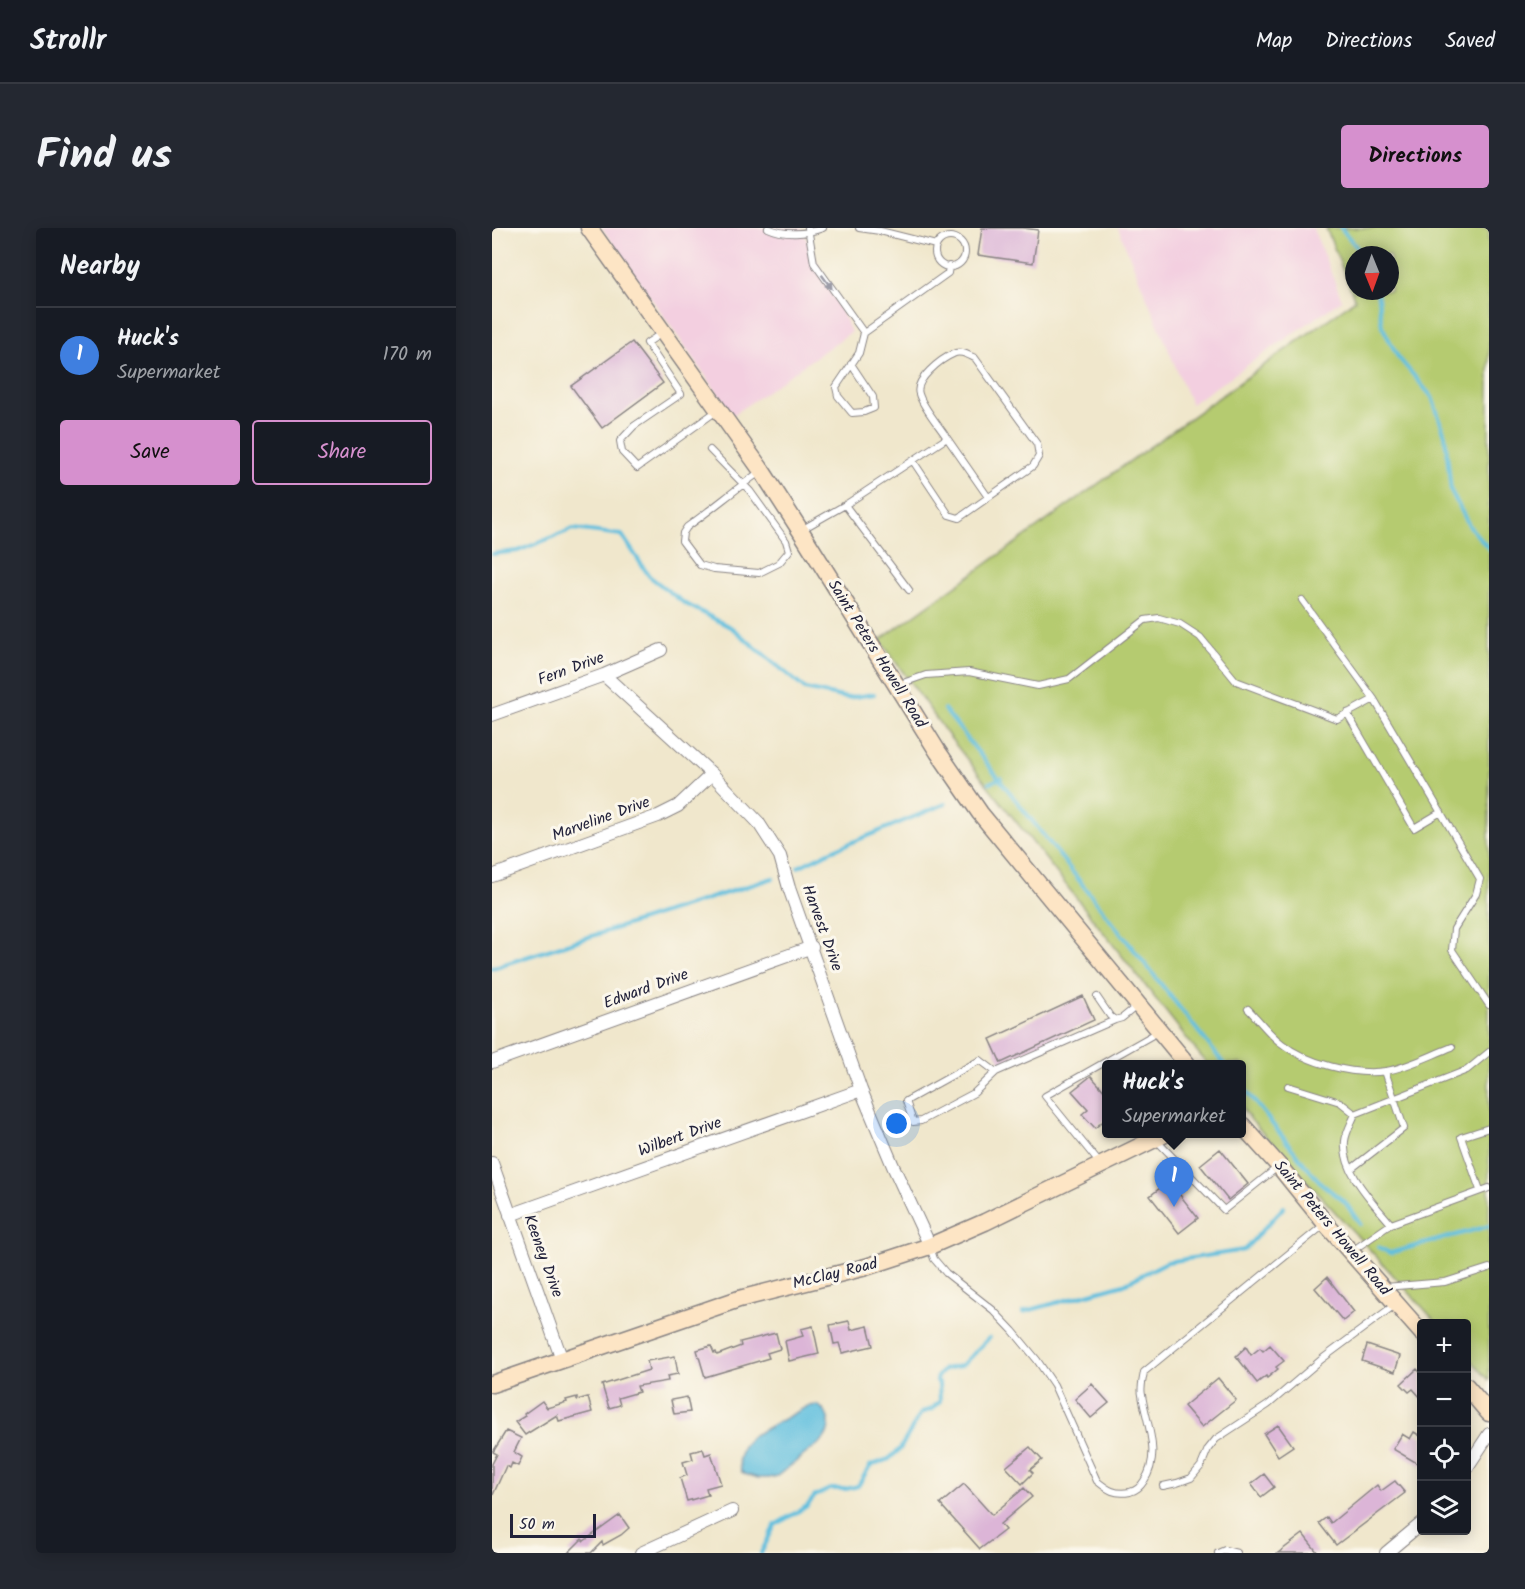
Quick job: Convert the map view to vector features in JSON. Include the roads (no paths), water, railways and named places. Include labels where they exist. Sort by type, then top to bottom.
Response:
[{"type":"main road","name":"Saint Peters Howell Road","points":[[589,228],[762,471],[938,752],[980,813],[1183,1060]]},
{"type":"main road","name":"Saint Peters Howell Road","points":[[1246,1129],[1417,1327]]},
{"type":"main road","name":"McClay Road","points":[[492,1384],[739,1299],[866,1267],[930,1246],[985,1222],[1156,1138]]},
{"type":"main road","points":[[1471,1391],[1489,1413]]},
{"type":"street","name":"Fern Drive","points":[[492,715],[604,675],[661,650]]},
{"type":"street","name":"Harvest Drive","points":[[604,675],[712,774],[758,822],[780,856],[789,888],[812,947],[861,1090],[930,1246]]},
{"type":"street","name":"Marveline Drive","points":[[492,876],[658,816],[678,806],[712,774]]},
{"type":"street","name":"Edward Drive","points":[[492,1062],[812,947]]},
{"type":"street","name":"Wilbert Drive","points":[[510,1215],[861,1090]]},
{"type":"street","name":"Keeney Drive","points":[[492,1163],[562,1360]]},
{"type":"street","points":[[1471,1463],[1489,1434]]},
{"type":"street","points":[[640,1553],[732,1511]]},
{"type":"street","points":[[1386,1553],[1417,1527]]},
{"type":"lane","points":[[768,228],[788,233],[823,228]]},
{"type":"lane","points":[[859,228],[880,231],[936,246]]},
{"type":"lane","points":[[809,230],[814,263],[864,333]]},
{"type":"lane","points":[[851,364],[873,397],[874,408],[864,412],[852,413],[837,396],[836,387],[851,364],[859,353],[864,333],[948,273],[950,267],[962,260],[965,251],[961,242],[948,237],[936,246],[936,255],[938,260],[950,267]]},
{"type":"lane","points":[[663,332],[647,343],[681,394],[634,426],[620,441],[622,452],[637,468],[718,410]]},
{"type":"lane","points":[[913,461],[949,515],[959,518],[1033,466],[1039,456],[1037,444],[975,358],[966,353],[954,353],[923,375],[918,383],[918,394],[988,497]]},
{"type":"lane","points":[[800,530],[845,505],[947,438]]},
{"type":"lane","points":[[710,450],[743,485],[750,491],[786,542],[789,551],[779,563],[759,573],[714,569],[700,565],[682,541],[682,533],[687,527],[743,485],[762,471]]},
{"type":"lane","points":[[845,505],[909,590]]},
{"type":"lane","points":[[1302,600],[1374,699],[1480,879],[1476,894],[1454,929],[1452,950],[1489,1005]]},
{"type":"lane","points":[[896,685],[926,675],[969,672],[1038,686],[1069,679],[1145,620],[1159,618],[1180,624],[1200,637],[1236,681],[1337,719],[1374,699]]},
{"type":"lane","points":[[1347,713],[1414,828],[1441,812]]},
{"type":"lane","points":[[1097,997],[1115,1020]]},
{"type":"lane","points":[[996,1072],[980,1060],[906,1101],[913,1122],[921,1121],[974,1093],[996,1072],[1122,1018],[1138,1005]]},
{"type":"lane","points":[[1248,1010],[1281,1043],[1302,1055],[1344,1069],[1385,1071],[1452,1047]]},
{"type":"lane","points":[[1108,1060],[1158,1031]]},
{"type":"lane","points":[[1391,1224],[1351,1169],[1345,1142],[1355,1114],[1467,1070],[1489,1052]]},
{"type":"lane","points":[[1101,1165],[1045,1096],[1102,1063]]},
{"type":"lane","points":[[1351,1169],[1404,1128],[1385,1071]]},
{"type":"lane","points":[[1288,1086],[1340,1102],[1355,1114]]},
{"type":"lane","points":[[1480,1190],[1461,1137],[1489,1128]]},
{"type":"lane","points":[[1162,1138],[1224,1210],[1279,1166]]},
{"type":"lane","points":[[1351,1252],[1391,1224],[1489,1188]]},
{"type":"lane","points":[[930,1246],[934,1259],[946,1273],[993,1310],[1036,1360],[1054,1385],[1097,1481],[1108,1490],[1118,1494],[1139,1488],[1149,1474],[1153,1455],[1152,1436],[1141,1393],[1144,1372],[1326,1224]]},
{"type":"lane","points":[[1381,1287],[1446,1282],[1489,1268]]},
{"type":"lane","points":[[1163,1486],[1191,1478],[1201,1466],[1208,1449],[1216,1439],[1268,1406],[1322,1359],[1397,1304]]},
{"type":"lane","points":[[1218,1553],[1225,1550],[1237,1553]]},
{"type":"water","points":[[818,1405],[826,1413],[829,1423],[827,1433],[821,1442],[777,1476],[758,1478],[741,1471],[739,1459],[743,1446],[752,1436],[808,1406]]},
{"type":"waterway","points":[[1341,228],[1356,246]]},
{"type":"waterway","points":[[1378,300],[1382,326],[1398,357],[1432,397],[1445,435],[1451,491],[1470,527],[1489,549]]},
{"type":"waterway","points":[[492,554],[518,551],[573,529],[622,535],[649,576],[684,603],[732,628],[805,689],[847,698],[874,694]]},
{"type":"waterway","points":[[944,709],[1221,1060]]},
{"type":"waterway","points":[[989,783],[1001,778]]},
{"type":"waterway","points":[[798,867],[945,804]]},
{"type":"waterway","points":[[492,968],[773,878]]},
{"type":"waterway","points":[[1246,1091],[1306,1166],[1322,1184],[1345,1202],[1360,1224]]},
{"type":"waterway","points":[[1023,1312],[1124,1284],[1167,1262],[1244,1250],[1284,1207]]},
{"type":"waterway","points":[[1378,1247],[1390,1253],[1489,1226]]},
{"type":"waterway","points":[[761,1553],[775,1525],[807,1506],[815,1496],[830,1489],[858,1486],[870,1466],[889,1459],[900,1449],[921,1413],[932,1409],[940,1401],[937,1377],[944,1369],[961,1366],[989,1338]]},
{"type":"place","name":"Huck's","points":[[1174,1207]]}]
